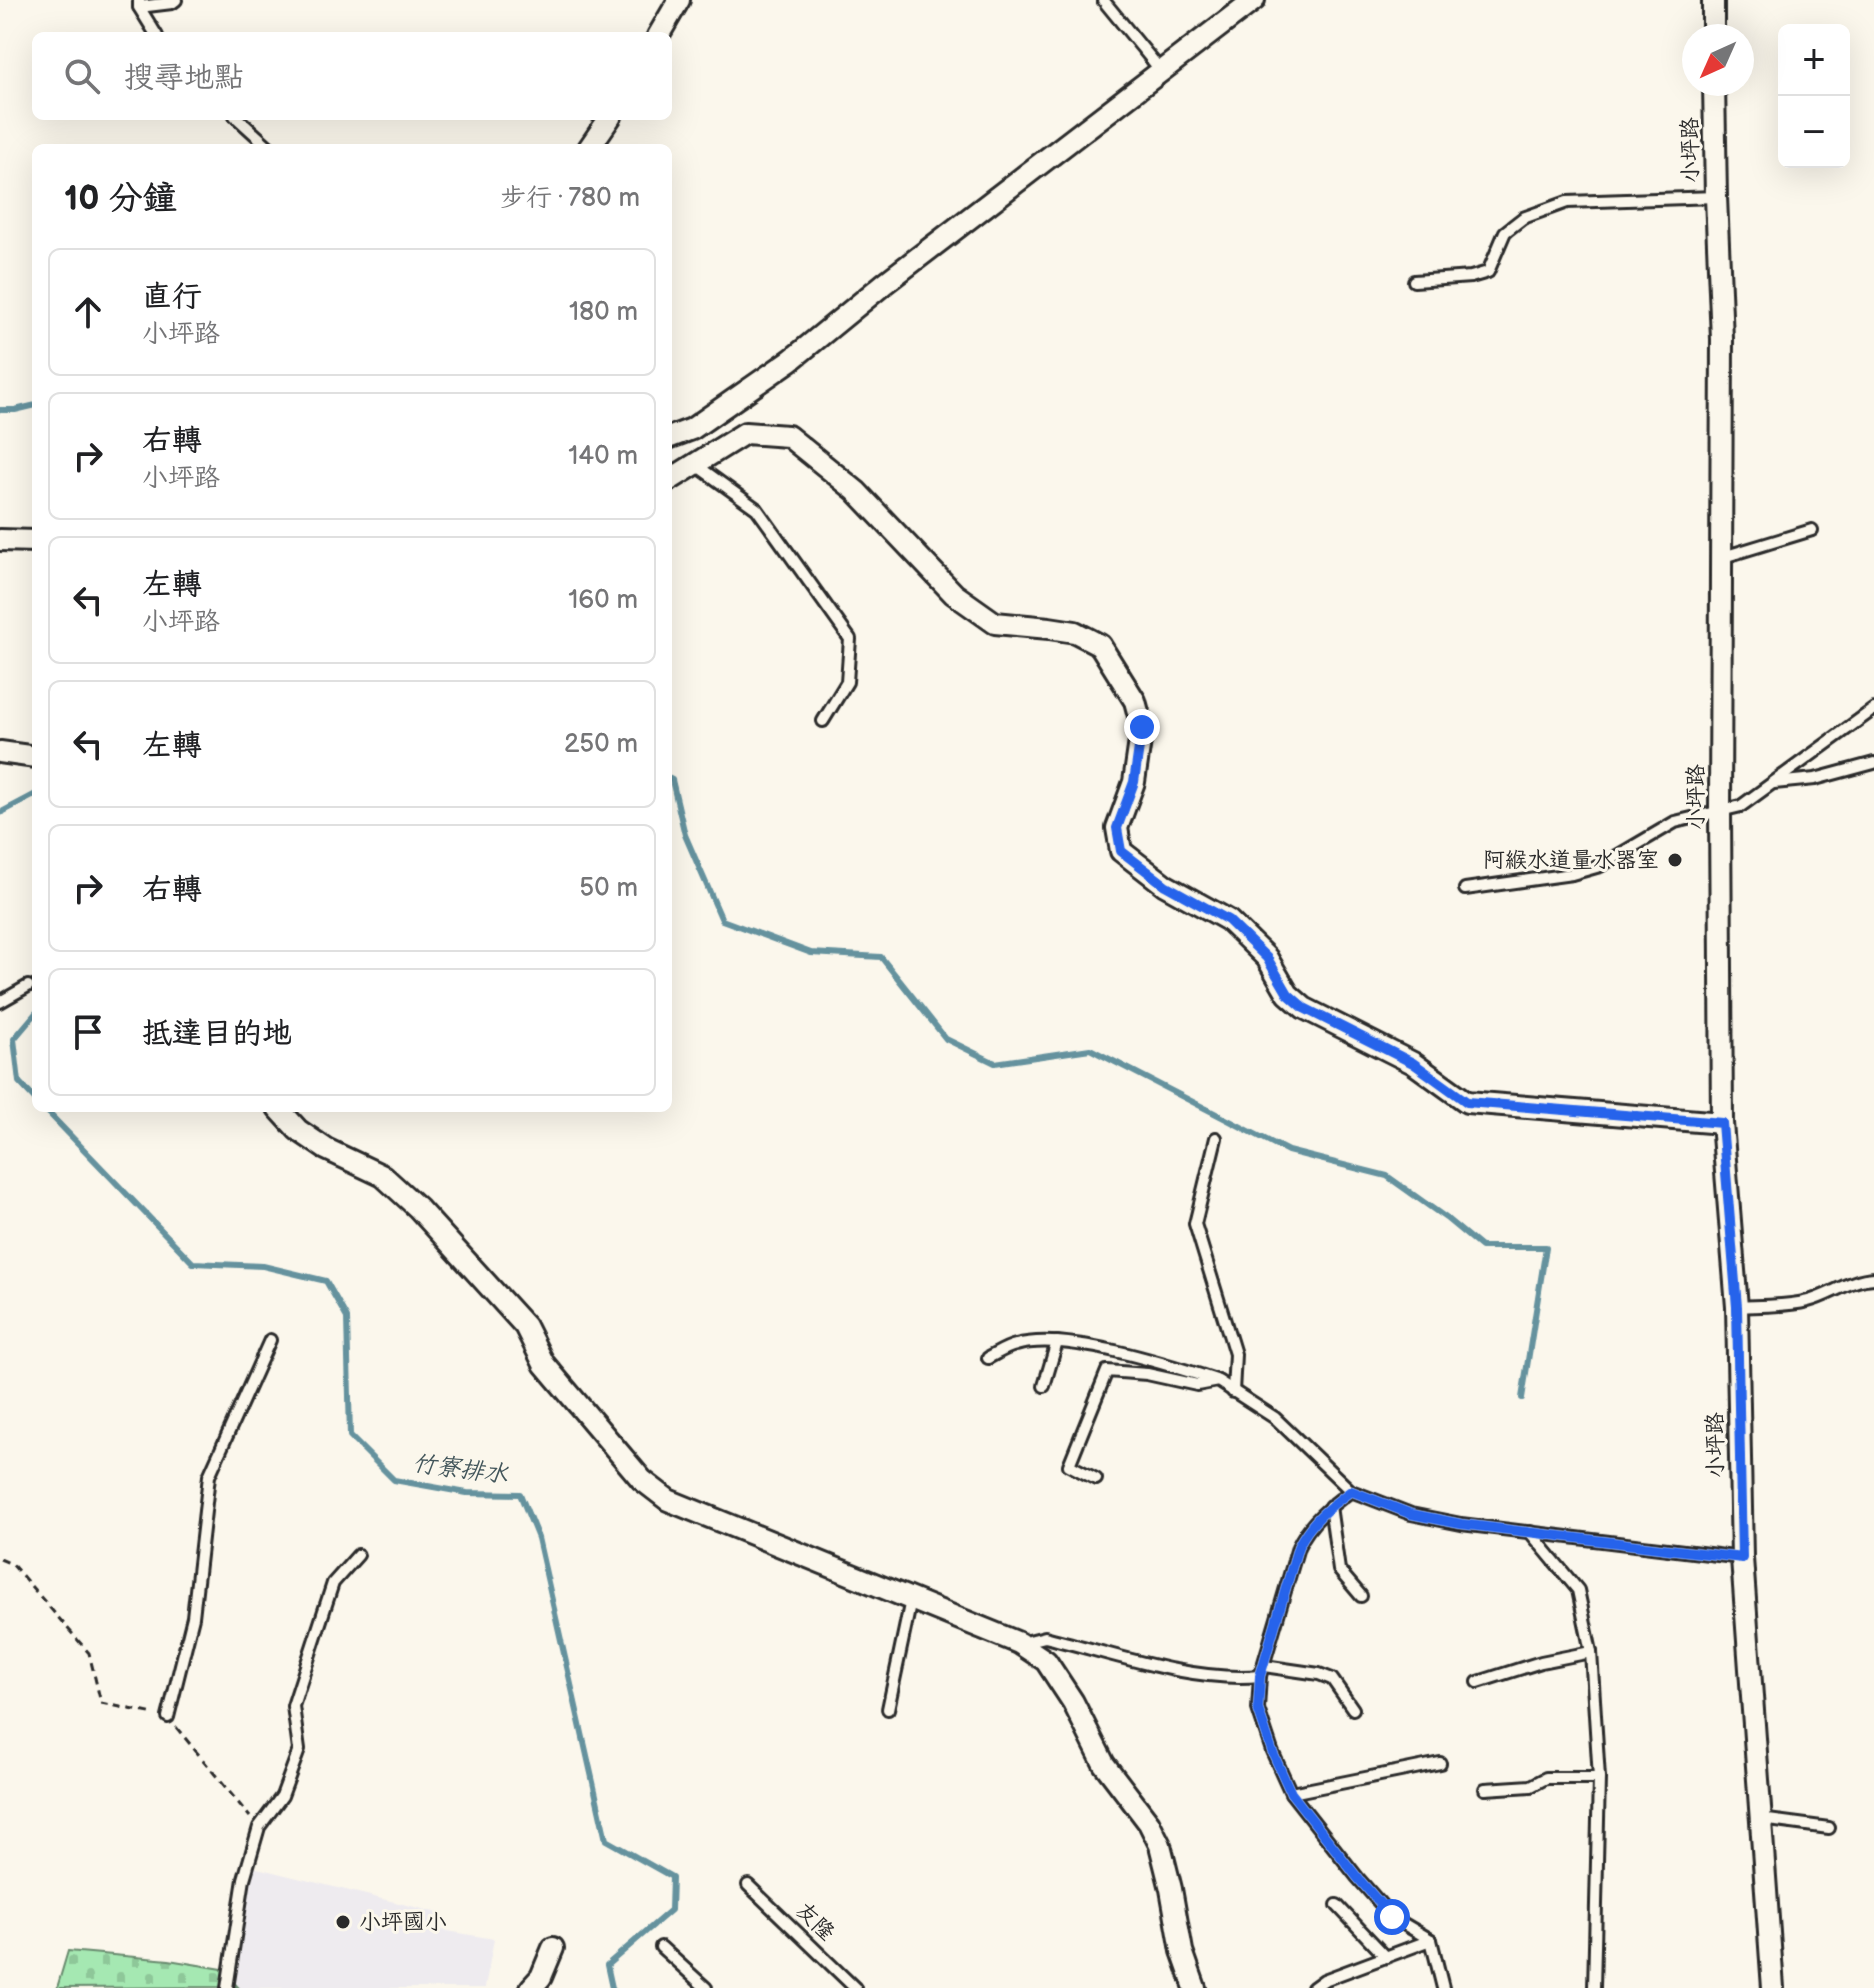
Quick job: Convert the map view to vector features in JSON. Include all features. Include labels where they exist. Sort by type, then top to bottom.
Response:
[{"type":"street","points":[[660,32],[679,0]]},
{"type":"street","points":[[672,436],[692,429],[791,360],[885,283],[1254,0]]},
{"type":"street","points":[[1713,0],[1713,24]]},
{"type":"street","name":"小坪路","points":[[1714,96],[1722,339],[1722,1123],[1737,1307],[1742,1558],[1773,1988]]},
{"type":"street","points":[[592,144],[608,120]]},
{"type":"street","points":[[672,479],[745,433],[788,436],[856,491],[954,594],[995,623],[1075,632],[1100,645],[1135,701],[1142,727],[1134,782],[1117,828],[1121,851],[1165,885],[1228,920],[1267,958],[1288,994],[1304,1008],[1413,1063],[1467,1102],[1722,1123]]},
{"type":"street","points":[[0,540],[32,541]]},
{"type":"street","points":[[0,752],[32,756]]},
{"type":"street","points":[[282,1112],[298,1130],[326,1149],[383,1176],[418,1208],[525,1326],[544,1364],[642,1480],[668,1500],[1019,1643],[1046,1661],[1073,1702],[1104,1764],[1141,1811],[1160,1845],[1182,1951],[1195,1988]]},
{"type":"street","points":[[531,1988],[541,1977],[553,1948]]},
{"type":"lane","points":[[155,32],[139,3],[172,3],[176,0]]},
{"type":"lane","points":[[1103,0],[1162,72]]},
{"type":"lane","points":[[239,120],[266,144]]},
{"type":"lane","points":[[1414,281],[1471,277],[1488,272],[1505,232],[1523,218],[1567,202],[1716,197]]},
{"type":"lane","points":[[696,465],[757,509],[850,639],[847,682],[823,721]]},
{"type":"lane","points":[[1720,558],[1812,530]]},
{"type":"lane","points":[[1465,889],[1572,874],[1600,866],[1675,822],[1741,806],[1874,709]]},
{"type":"lane","points":[[1772,783],[1815,779],[1874,763]]},
{"type":"lane","points":[[0,1002],[28,986]]},
{"type":"lane","points":[[1216,1138],[1195,1224],[1235,1354],[1233,1392]]},
{"type":"lane","points":[[1737,1307],[1804,1302],[1829,1295],[1851,1282],[1874,1278]]},
{"type":"lane","points":[[168,1717],[193,1617],[209,1476],[270,1340]]},
{"type":"lane","points":[[988,1358],[1015,1345],[1057,1342],[1104,1350],[1218,1381],[1275,1418],[1351,1491],[1411,1514],[1461,1524],[1742,1558]]},
{"type":"lane","points":[[1044,1386],[1057,1342]]},
{"type":"lane","points":[[1096,1479],[1069,1465],[1107,1371],[1147,1374],[1197,1385],[1218,1381]]},
{"type":"lane","points":[[1351,1491],[1330,1506],[1306,1531],[1298,1547],[1262,1671],[1258,1709],[1291,1793],[1392,1917],[1431,1940],[1443,1988]]},
{"type":"lane","points":[[1330,1506],[1339,1570],[1361,1596]]},
{"type":"lane","points":[[1530,1532],[1578,1590],[1591,1652],[1599,1778],[1594,1988]]},
{"type":"lane","points":[[227,1988],[244,1879],[259,1827],[282,1796],[299,1750],[293,1706],[333,1583],[358,1555]]},
{"type":"lane","points":[[888,1709],[911,1600]]},
{"type":"lane","points":[[1019,1643],[1045,1637],[1190,1672],[1233,1679],[1262,1671],[1319,1674],[1332,1679],[1353,1709]]},
{"type":"lane","points":[[1478,1682],[1541,1662],[1591,1652]]},
{"type":"lane","points":[[1291,1793],[1440,1763]]},
{"type":"lane","points":[[1485,1789],[1531,1786],[1546,1778],[1599,1778]]},
{"type":"lane","points":[[1761,1819],[1829,1828]]},
{"type":"lane","name":"友隆","points":[[748,1885],[855,1988]]},
{"type":"lane","points":[[1337,1905],[1386,1957]]},
{"type":"lane","points":[[1313,1988],[1324,1980],[1431,1940]]},
{"type":"lane","points":[[661,1947],[706,1988]]},
{"type":"path","points":[[0,1559],[12,1564],[89,1653],[101,1703],[168,1717],[259,1827]]},
{"type":"shaded area","name":"小坪國小","points":[[253,1867],[443,1914],[442,1930],[494,1939],[485,1988],[235,1988]]},
{"type":"green space","points":[[68,1951],[169,1960],[222,1969],[238,1987],[57,1988]]},
{"type":"waterway","points":[[0,410],[32,406]]},
{"type":"waterway","points":[[672,780],[685,835],[722,920],[811,953],[881,957],[946,1039],[995,1063],[1090,1049],[1288,1151],[1387,1176],[1481,1247],[1546,1247],[1522,1398]]},
{"type":"waterway","name":"竹寮排水","points":[[0,813],[32,796]]},
{"type":"waterway","name":"竹寮排水","points":[[32,1018],[14,1039],[19,1082],[32,1096]]},
{"type":"waterway","name":"竹寮排水","points":[[48,1112],[193,1263],[263,1266],[326,1281],[347,1318],[350,1436],[394,1480],[467,1493],[520,1494],[538,1538],[606,1840],[672,1877],[671,1910],[607,1965],[612,1988]]},
{"type":"place","name":"阿緱水道量水器室","points":[[1675,860]]},
{"type":"place","name":"小坪國小","points":[[343,1922]]},
{"type":"route","points":[[1142,727],[1134,782],[1117,828],[1121,851],[1165,885],[1228,920],[1267,958],[1288,994],[1304,1008],[1413,1063],[1467,1102],[1722,1123],[1737,1307],[1742,1558],[1461,1524],[1411,1514],[1351,1491],[1316,1520],[1298,1547],[1260,1676],[1258,1709],[1291,1793],[1392,1917]]}]
